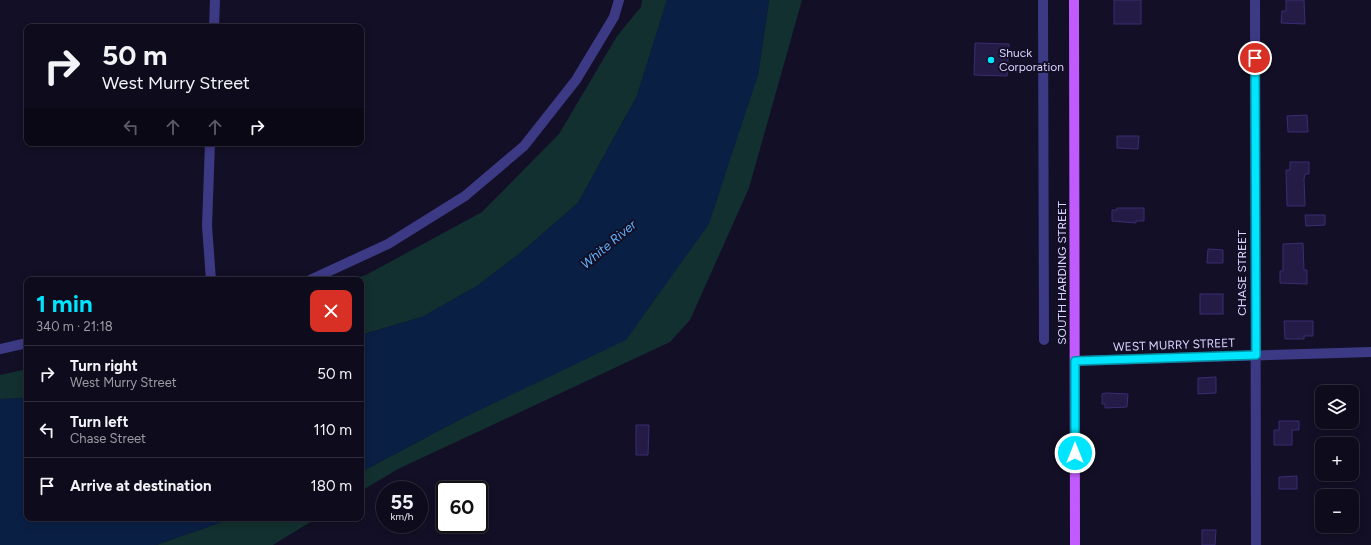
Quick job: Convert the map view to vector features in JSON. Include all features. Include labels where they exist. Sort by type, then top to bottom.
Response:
[{"type":"main road","name":"SOUTH HARDING STREET","points":[[1074,0],[1075,545]]},
{"type":"street","points":[[214,24],[215,0]]},
{"type":"street","points":[[316,277],[388,244],[464,196],[524,146],[576,80],[614,17],[619,0]]},
{"type":"street","points":[[1043,0],[1044,340]]},
{"type":"street","name":"CHASE STREET","points":[[1255,0],[1256,545]]},
{"type":"street","points":[[210,146],[207,226],[210,277]]},
{"type":"street","points":[[0,349],[24,344]]},
{"type":"street","name":"WEST MURRY STREET","points":[[1075,361],[1371,352]]},
{"type":"green space","points":[[642,0],[667,0],[637,96],[578,203],[519,254],[477,286],[422,317],[364,334],[364,277],[360,277],[366,275],[482,212],[559,134],[617,36],[641,7]]},
{"type":"green space","points":[[769,0],[802,0],[749,188],[690,320],[670,342],[398,469],[364,489],[364,470],[457,421],[758,75]]},
{"type":"green space","points":[[24,370],[24,398],[0,399],[0,375]]},
{"type":"green space","points":[[224,521],[312,521],[273,545],[156,545]]},
{"type":"water","name":"White River","points":[[667,0],[769,0],[758,75],[709,224],[626,340],[457,421],[364,470],[364,334],[422,317],[477,286],[519,254],[578,203],[637,96]]},
{"type":"water","points":[[24,398],[24,521],[224,521],[156,545],[0,545],[0,399]]},
{"type":"building","points":[[1114,0],[1141,0],[1141,24],[1114,24]]},
{"type":"building","points":[[1286,0],[1304,0],[1305,24],[1281,23],[1282,11],[1286,11]]},
{"type":"building","name":"Shuck Corporation","points":[[975,43],[1009,44],[1007,76],[974,75]]},
{"type":"building","points":[[1307,115],[1308,132],[1288,132],[1287,116]]},
{"type":"building","points":[[1117,136],[1139,136],[1138,149],[1117,148]]},
{"type":"building","points":[[1290,162],[1309,162],[1309,174],[1305,174],[1304,179],[1305,206],[1287,206],[1286,170],[1290,170]]},
{"type":"building","points":[[1117,208],[1144,208],[1144,221],[1136,221],[1136,223],[1112,221],[1112,210],[1117,210]]},
{"type":"building","points":[[1305,215],[1325,215],[1325,225],[1306,226]]},
{"type":"building","points":[[1303,243],[1304,270],[1307,270],[1307,284],[1280,283],[1280,271],[1283,271],[1283,244]]},
{"type":"building","points":[[1208,249],[1223,250],[1223,263],[1207,263]]},
{"type":"building","points":[[1200,294],[1223,294],[1223,314],[1200,314]]},
{"type":"building","points":[[1284,321],[1313,321],[1313,336],[1304,336],[1304,339],[1285,339]]},
{"type":"building","points":[[1216,377],[1216,393],[1198,394],[1198,378]]},
{"type":"building","points":[[1102,394],[1128,394],[1127,407],[1105,408],[1105,404],[1102,404]]},
{"type":"building","points":[[1279,421],[1299,421],[1299,430],[1292,430],[1292,445],[1274,445],[1274,430],[1279,430]]},
{"type":"building","points":[[636,425],[649,425],[648,455],[636,455]]},
{"type":"building","points":[[1297,476],[1297,489],[1279,489],[1279,477]]},
{"type":"building","points":[[1202,530],[1216,530],[1215,545],[1202,545]]},
{"type":"place","name":"Shuck Corporation","points":[[991,60]]},
{"type":"route","points":[[1075,453],[1075,361],[1256,355],[1255,58]]}]
